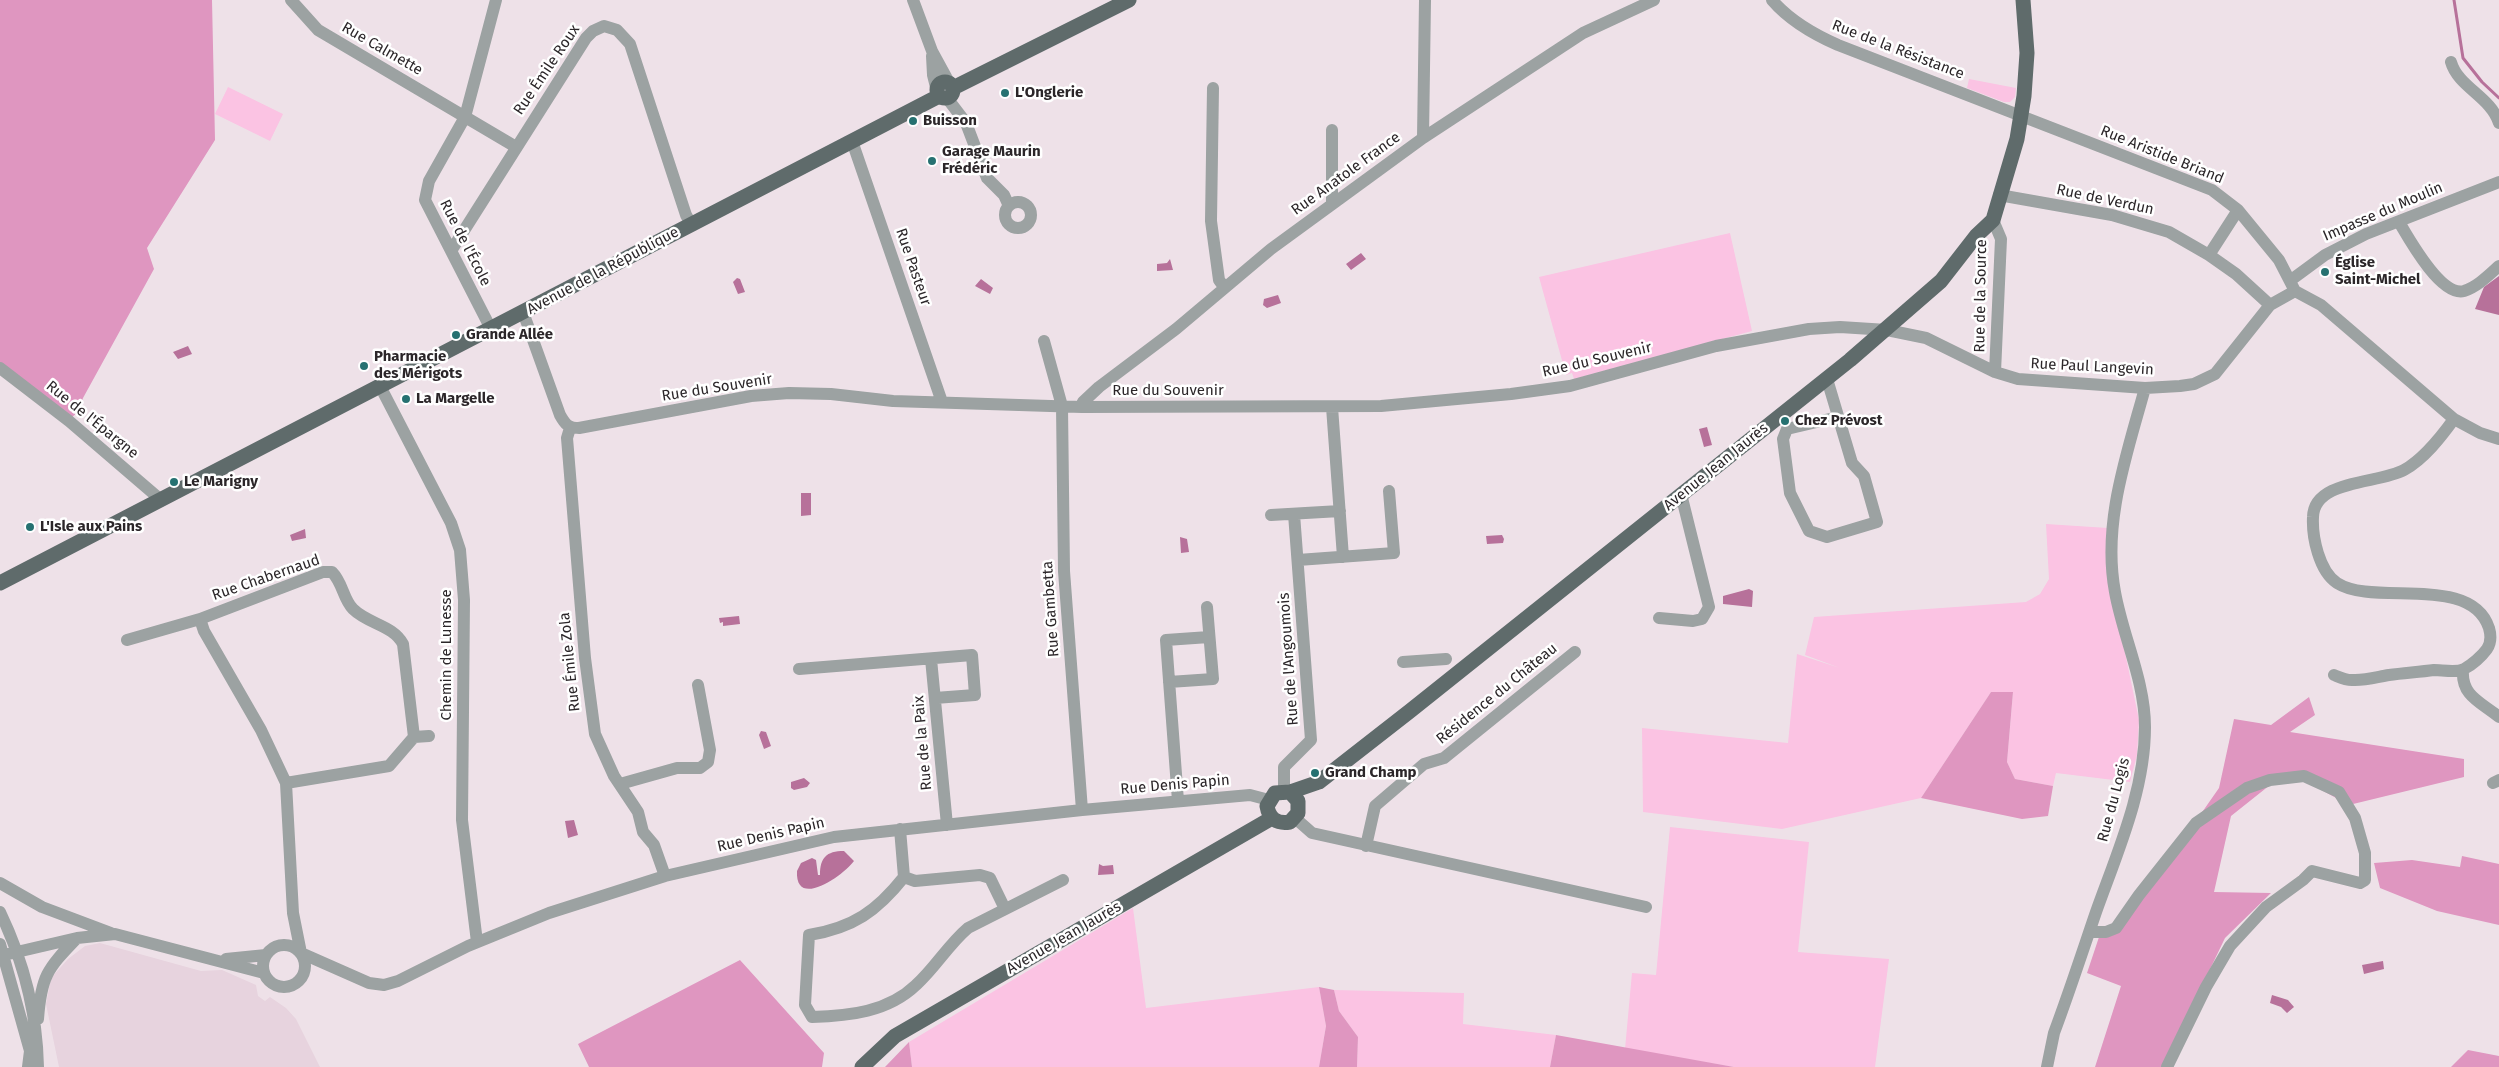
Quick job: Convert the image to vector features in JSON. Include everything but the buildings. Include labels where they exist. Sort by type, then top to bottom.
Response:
[{"type":"main road","name":"Avenue de la République","points":[[0,584],[945,91],[1129,0]]},
{"type":"main road","points":[[1993,220],[2017,139],[2021,116],[2027,53],[2023,0]]},
{"type":"main road","name":"Avenue Jean Jaurès","points":[[1298,812],[1319,782],[1453,678],[1887,330],[1941,281],[1976,236],[1993,220]]},
{"type":"main road","name":"Avenue Jean Jaurès","points":[[1287,791],[1319,782]]},
{"type":"main road","points":[[1287,791],[1298,801],[1298,812],[1284,823],[1272,818],[1268,812],[1269,800],[1275,793],[1287,791]]},
{"type":"main road","name":"Avenue Jean Jaurès","points":[[862,1067],[895,1036],[1272,818]]},
{"type":"street","name":"Rue Calmette","points":[[291,0],[318,30],[516,147]]},
{"type":"street","name":"Rue de l'École","points":[[491,329],[425,200],[429,181],[465,117],[496,0]]},
{"type":"street","points":[[913,0],[945,91],[966,123],[987,178],[1004,195],[1009,206]]},
{"type":"street","points":[[1423,138],[1425,0]]},
{"type":"street","name":"Rue Anatole France","points":[[1082,407],[1084,402],[1099,387],[1176,329],[1224,287],[1332,204],[1423,138],[1583,33],[1654,0]]},
{"type":"street","name":"Rue de la Résistance","points":[[1772,0],[1788,16],[1812,33],[1838,45],[2021,116]]},
{"type":"street","name":"Rue Émile Roux","points":[[451,251],[586,38],[604,26],[617,30],[630,44],[686,215],[691,224]]},
{"type":"street","points":[[2451,62],[2453,70],[2489,105],[2499,123]]},
{"type":"street","points":[[1212,88],[1211,221],[1219,280],[1224,287]]},
{"type":"street","name":"Rue Aristide Briand","points":[[2021,116],[2212,190],[2238,210],[2279,260],[2293,285]]},
{"type":"street","points":[[1332,130],[1332,204]]},
{"type":"street","name":"Rue Pasteur","points":[[852,141],[942,402]]},
{"type":"street","name":"Impasse du Moulin","points":[[2270,305],[2334,249],[2366,234],[2400,222],[2410,216],[2496,183]]},
{"type":"street","name":"Rue de Verdun","points":[[1999,196],[2138,221],[2169,232],[2209,255],[2236,274],[2270,305]]},
{"type":"street","points":[[2209,255],[2238,210]]},
{"type":"street","name":"Rue de la Source","points":[[1993,220],[2001,239],[1995,372]]},
{"type":"street","points":[[2400,222],[2422,258],[2438,279],[2452,290],[2463,291],[2471,288],[2499,266]]},
{"type":"street","points":[[2293,285],[2321,305],[2454,419],[2480,434],[2499,439]]},
{"type":"street","name":"Rue Paul Langevin","points":[[1887,330],[1926,338],[1995,372],[2018,379],[2145,388],[2194,384],[2207,379],[2221,367],[2270,305]]},
{"type":"street","points":[[523,312],[560,415],[570,428]]},
{"type":"street","name":"Rue du Souvenir","points":[[570,428],[597,425],[751,396],[832,394],[893,400],[1082,407],[1332,407],[1416,403],[1570,386],[1716,346],[1809,329],[1840,327],[1887,330]]},
{"type":"street","name":"Rue Gambetta","points":[[1044,341],[1062,406],[1064,572],[1082,810]]},
{"type":"street","name":"Rue de l'Épargne","points":[[0,368],[94,442],[161,500]]},
{"type":"street","points":[[1827,379],[1852,463],[1864,476],[1877,522],[1827,537],[1809,531],[1790,494],[1783,439],[1787,429],[1838,417]]},
{"type":"street","name":"Chemin de Lunesse","points":[[380,386],[451,523],[458,544],[464,600],[462,820],[477,942]]},
{"type":"street","name":"Rue du Logis","points":[[2047,1067],[2054,1033],[2135,800],[2143,755],[2145,728],[2144,694],[2122,623],[2115,592],[2112,551],[2114,510],[2145,388]]},
{"type":"street","points":[[1332,407],[1343,557]]},
{"type":"street","points":[[2334,675],[2358,680],[2408,673],[2463,670],[2486,651],[2490,644],[2490,632],[2480,614],[2468,604],[2453,598],[2360,590],[2337,583],[2325,569],[2320,557],[2313,517],[2319,501],[2332,490],[2398,474],[2406,469],[2432,446],[2454,419]]},
{"type":"street","name":"Rue Émile Zola","points":[[570,428],[567,438],[584,648],[595,734],[620,784],[638,812],[643,832],[654,845],[665,876]]},
{"type":"street","points":[[1298,560],[1394,553],[1389,491]]},
{"type":"street","points":[[1659,618],[1693,621],[1702,619],[1709,607],[1682,494]]},
{"type":"street","points":[[1270,515],[1340,511]]},
{"type":"street","name":"Rue de l'Angoumois","points":[[1287,791],[1284,767],[1311,740],[1294,514]]},
{"type":"street","name":"Rue Chabernaud","points":[[127,640],[200,619],[323,572],[332,572],[339,579],[352,608],[399,635],[403,644],[414,738]]},
{"type":"street","points":[[1169,682],[1213,679],[1208,607]]},
{"type":"street","name":"Rue Chabernaud","points":[[200,619],[204,631],[261,730],[286,783],[293,913]]},
{"type":"street","points":[[1178,801],[1166,640],[1209,637]]},
{"type":"street","name":"Résidence du Château","points":[[1366,846],[1375,806],[1424,764],[1444,758],[1575,652]]},
{"type":"street","points":[[799,670],[972,655],[975,695],[935,698]]},
{"type":"street","name":"Rue de la Paix","points":[[931,658],[946,825]]},
{"type":"street","points":[[1403,662],[1446,658]]},
{"type":"street","points":[[2463,670],[2462,683],[2466,691],[2499,717]]},
{"type":"street","points":[[620,784],[677,768],[700,768],[708,762],[710,750],[698,685]]},
{"type":"street","points":[[286,783],[389,766],[414,738],[429,736]]},
{"type":"street","points":[[2090,932],[2106,932],[2116,928],[2139,895],[2196,823],[2247,788],[2270,780],[2304,776],[2339,792],[2349,805],[2355,818],[2364,853],[2367,870],[2365,880],[2360,883],[2312,870],[2303,880],[2266,907],[2230,946],[2206,987],[2166,1067]]},
{"type":"street","name":"Rue Denis Papin","points":[[301,953],[369,983],[384,985],[398,982],[477,942],[549,913],[665,876],[834,837],[1178,801],[1250,795],[1269,800]]},
{"type":"street","points":[[1298,812],[1312,834],[1646,907]]},
{"type":"street","points":[[900,829],[904,877],[884,902],[862,919],[829,932],[809,935],[805,1005],[812,1017],[857,1014],[877,1009],[916,986],[955,940],[968,928],[1004,908],[1063,880]]},
{"type":"street","points":[[904,877],[915,881],[980,875],[990,878],[1004,908]]},
{"type":"street","points":[[0,883],[42,907],[115,934],[264,973]]},
{"type":"street","points":[[0,912],[18,952],[37,1031]]},
{"type":"street","points":[[217,960],[266,955],[281,945],[290,927],[293,913]]},
{"type":"street","points":[[293,913],[301,953]]},
{"type":"street","points":[[28,1067],[30,1051],[2,950],[18,952],[77,938],[115,934]]},
{"type":"street","points":[[38,1067],[37,1031],[42,982],[52,965],[77,938]]},
{"type":"street","points":[[281,945],[293,946],[301,953],[304,958],[305,972]]},
{"type":"street","points":[[266,955],[263,967],[264,973],[272,984],[285,988],[298,983],[305,972],[326,963]]},
{"type":"shaded area","points":[[0,0],[212,0],[215,140],[147,248],[154,269],[83,398],[78,412],[71,418],[0,363]]},
{"type":"shaded area","points":[[1969,79],[2016,88],[2015,97],[2010,102],[2004,102],[1967,88]]},
{"type":"shaded area","points":[[228,87],[283,114],[270,141],[215,114]]},
{"type":"shaded area","points":[[1730,233],[1752,331],[1574,379],[1572,373],[1566,375],[1539,277]]},
{"type":"shaded area","points":[[1361,253],[1366,259],[1351,270],[1346,264]]},
{"type":"shaded area","points":[[1170,259],[1173,270],[1157,271],[1157,264],[1167,263]]},
{"type":"shaded area","points":[[2499,276],[2499,315],[2475,309],[2484,287]]},
{"type":"shaded area","points":[[737,278],[740,279],[745,292],[738,294],[733,282]]},
{"type":"shaded area","points":[[981,279],[993,288],[990,294],[975,286]]},
{"type":"shaded area","points":[[1278,295],[1281,303],[1267,308],[1263,305],[1264,299]]},
{"type":"shaded area","points":[[188,346],[192,354],[178,359],[173,352]]},
{"type":"shaded area","points":[[1707,427],[1712,445],[1704,447],[1699,429]]},
{"type":"shaded area","points":[[801,493],[811,493],[811,515],[801,516]]},
{"type":"shaded area","points":[[2046,524],[2108,528],[2123,643],[2139,720],[2137,755],[2130,782],[2056,773],[2053,786],[2015,779],[2007,762],[2013,693],[1991,692],[1921,798],[1782,829],[1643,812],[1642,728],[1788,743],[1797,654],[1840,668],[1805,655],[1814,617],[2026,602],[2040,594],[2049,579]]},
{"type":"shaded area","points":[[305,529],[306,538],[292,541],[290,535]]},
{"type":"shaded area","points":[[1502,535],[1503,543],[1487,544],[1486,536]]},
{"type":"shaded area","points":[[1180,537],[1187,539],[1189,552],[1181,553]]},
{"type":"shaded area","points":[[1749,589],[1753,591],[1752,607],[1723,604],[1723,596]]},
{"type":"shaded area","points":[[739,616],[740,624],[723,626],[723,622],[720,623],[719,618]]},
{"type":"shaded area","points":[[1991,692],[2013,692],[2007,762],[2015,779],[2053,786],[2048,816],[2022,819],[1921,798]]},
{"type":"shaded area","points":[[2309,697],[2315,715],[2290,732],[2464,759],[2464,777],[2349,805],[2305,781],[2270,785],[2231,816],[2214,892],[2271,893],[2225,938],[2163,1067],[2095,1067],[2121,986],[2087,973],[2099,937],[2119,931],[2219,788],[2234,719],[2271,725]]},
{"type":"shaded area","points":[[761,731],[766,732],[771,746],[764,749],[759,735]]},
{"type":"shaded area","points":[[804,778],[810,783],[807,787],[794,790],[791,788],[791,782]]},
{"type":"shaded area","points":[[574,820],[578,835],[568,838],[565,821]]},
{"type":"shaded area","points":[[1670,827],[1809,842],[1798,952],[1889,959],[1875,1067],[1734,1067],[1625,1049],[1632,973],[1656,975]]},
{"type":"shaded area","points":[[844,851],[854,861],[831,881],[812,889],[804,888],[798,882],[797,871],[801,863],[812,858],[816,860],[818,875],[820,875],[821,864],[828,854]]},
{"type":"shaded area","points":[[2462,856],[2499,864],[2499,925],[2437,911],[2380,888],[2374,863],[2412,860],[2460,867]]},
{"type":"shaded area","points":[[1099,864],[1103,866],[1113,865],[1114,874],[1098,875]]},
{"type":"shaded area","points":[[1133,908],[1146,1008],[1319,987],[1326,1026],[1319,1067],[912,1067],[909,1042]]},
{"type":"shaded area","points":[[100,943],[201,971],[222,970],[256,985],[258,996],[265,1001],[270,997],[286,1008],[296,1019],[320,1067],[59,1067],[46,1004],[51,978],[68,959],[85,946]]},
{"type":"shaded area","points":[[740,960],[824,1053],[822,1067],[589,1067],[578,1044]]},
{"type":"shaded area","points":[[2383,961],[2384,969],[2364,974],[2362,965]]},
{"type":"shaded area","points":[[1319,987],[1334,990],[1339,1011],[1358,1037],[1357,1067],[1319,1067],[1326,1026]]},
{"type":"shaded area","points":[[1334,990],[1464,993],[1463,1024],[1556,1035],[1550,1067],[1357,1067],[1358,1037],[1339,1011]]},
{"type":"shaded area","points":[[2272,995],[2288,1000],[2294,1007],[2287,1013],[2281,1007],[2270,1003]]},
{"type":"shaded area","points":[[1556,1035],[1734,1067],[1550,1067]]},
{"type":"shaded area","points":[[909,1042],[912,1067],[885,1067]]},
{"type":"shaded area","points":[[2468,1050],[2499,1056],[2499,1067],[2451,1067]]},
{"type":"waterway","points":[[2454,0],[2463,58],[2482,82],[2499,98]]},
{"type":"place","name":"L'Onglerie","points":[[1005,93]]},
{"type":"place","name":"Buisson","points":[[913,121]]},
{"type":"place","name":"Garage Maurin Frédéric","points":[[932,161]]},
{"type":"place","name":"Église Saint-Michel","points":[[2325,272]]},
{"type":"place","name":"Grande Allée","points":[[456,335]]},
{"type":"place","name":"Pharmacie des Mérigots","points":[[364,366]]},
{"type":"place","name":"La Margelle","points":[[406,399]]},
{"type":"place","name":"Chez Prévost","points":[[1785,421]]},
{"type":"place","name":"Le Marigny","points":[[174,482]]},
{"type":"place","name":"L'Isle aux Pains","points":[[30,527]]},
{"type":"place","name":"Grand Champ","points":[[1315,773]]}]
